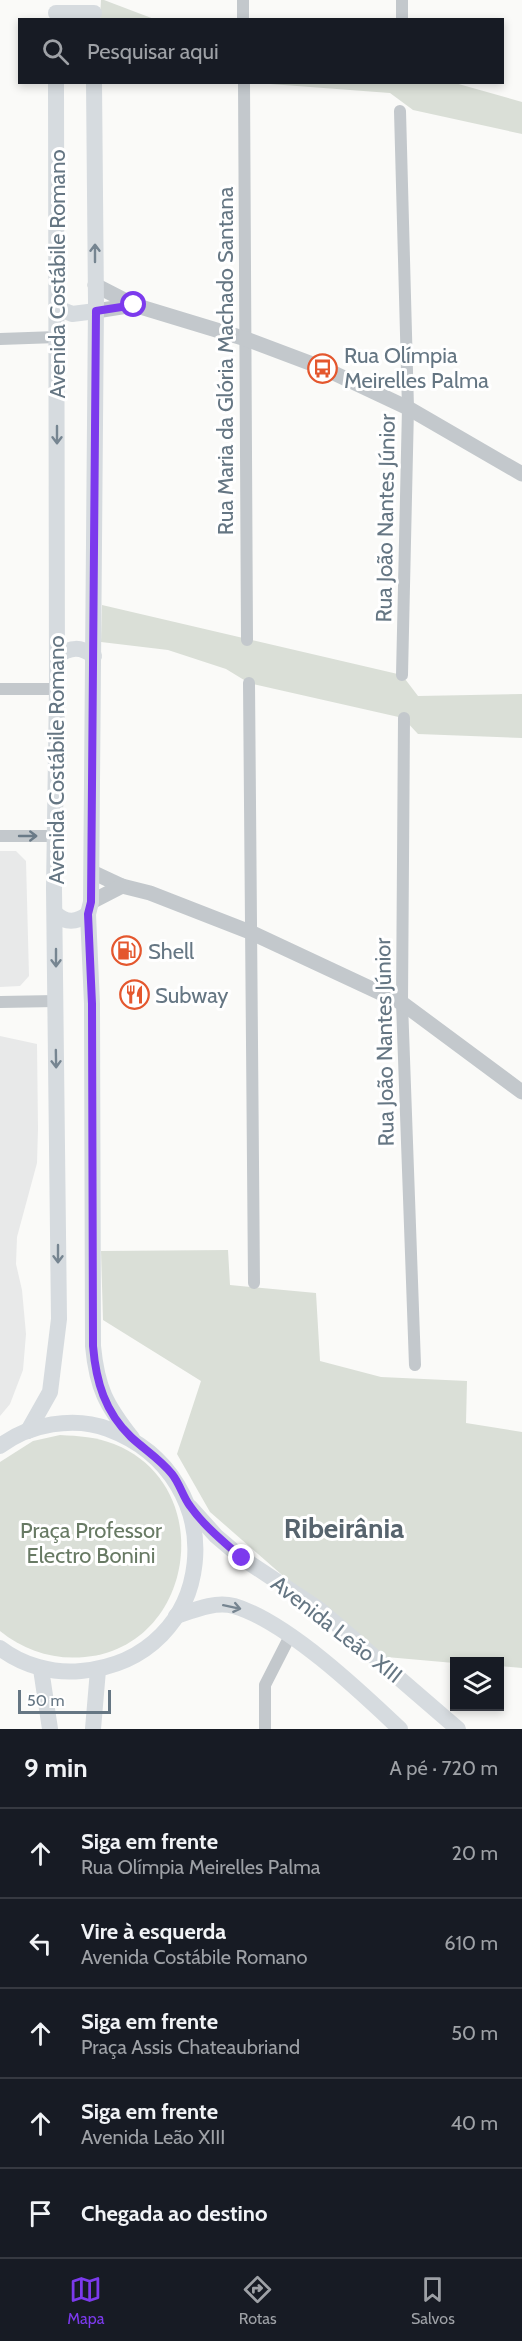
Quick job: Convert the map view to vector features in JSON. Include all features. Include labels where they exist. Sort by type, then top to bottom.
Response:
[{"type":"main road","points":[[56,11],[94,11]]},
{"type":"main road","name":"Avenida Costábile Romano","points":[[28,1431],[50,1392],[59,1319],[55,836],[57,689],[56,84]]},
{"type":"main road","name":"Avenida Costábile Romano","points":[[94,84],[96,311],[90,908],[93,1346],[100,1392],[110,1411],[132,1438]]},
{"type":"main road","points":[[56,307],[72,314],[96,311]]},
{"type":"main road","points":[[57,656],[69,649],[79,648],[94,656]]},
{"type":"main road","points":[[56,915],[65,921],[74,922],[90,908]]},
{"type":"main road","points":[[0,1446],[28,1431],[52,1424],[76,1423],[100,1426],[132,1438],[151,1452],[174,1476],[189,1506],[196,1536],[195,1568],[186,1598],[176,1616],[156,1640],[138,1654],[98,1670],[70,1672],[41,1668],[10,1656],[0,1648]]},
{"type":"main road","name":"Avenida Leão XIII","points":[[189,1506],[216,1536],[242,1558],[320,1610],[458,1729]]},
{"type":"main road","name":"Avenida Leão XIII","points":[[176,1616],[208,1605],[232,1605],[258,1616],[290,1636],[337,1673],[400,1729]]},
{"type":"main road","points":[[41,1668],[50,1729]]},
{"type":"main road","points":[[93,1729],[98,1670]]},
{"type":"street","points":[[243,0],[243,18]]},
{"type":"street","points":[[402,0],[402,18]]},
{"type":"street","name":"Rua Maria da Glória Machado Santana","points":[[244,84],[247,640]]},
{"type":"street","name":"Rua João Nantes Júnior","points":[[400,111],[408,408],[402,675]]},
{"type":"street","points":[[95,285],[134,305],[246,339],[323,368],[408,408],[522,474]]},
{"type":"street","points":[[96,311],[134,305]]},
{"type":"street","points":[[0,339],[57,337]]},
{"type":"street","points":[[249,683],[254,1282]]},
{"type":"street","points":[[0,689],[57,689]]},
{"type":"street","name":"Rua João Nantes Júnior","points":[[404,718],[402,1003],[415,1365]]},
{"type":"street","points":[[0,836],[55,836]]},
{"type":"street","points":[[92,872],[122,886],[135,888],[250,932],[402,1003],[522,1092]]},
{"type":"street","points":[[90,908],[122,886]]},
{"type":"street","points":[[0,1002],[56,1001]]},
{"type":"street","points":[[265,1729],[265,1685],[290,1636]]},
{"type":"shaded area","points":[[0,851],[16,851],[26,861],[29,976],[20,986],[0,987]]},
{"type":"shaded area","points":[[0,1036],[37,1044],[38,1129],[37,1163],[17,1237],[16,1264],[22,1290],[26,1334],[23,1370],[10,1404],[0,1416]]},
{"type":"green space","points":[[101,0],[104,0],[151,18],[100,18]]},
{"type":"green space","points":[[270,84],[459,84],[522,102],[522,134],[413,110],[390,93]]},
{"type":"green space","points":[[102,605],[402,675],[418,696],[522,694],[522,738],[418,734],[403,718],[249,683],[226,669],[168,650],[101,642]]},
{"type":"green space","points":[[228,1250],[230,1285],[316,1293],[320,1361],[381,1377],[467,1381],[466,1423],[522,1432],[522,1668],[504,1666],[504,1657],[450,1657],[450,1663],[375,1656],[210,1512],[177,1454],[201,1381],[103,1320],[101,1251]]},
{"type":"green space","name":"Praça Professor Electro Bonini","points":[[60,1435],[87,1437],[114,1444],[147,1464],[169,1493],[180,1527],[180,1562],[170,1596],[151,1625],[122,1646],[85,1657],[73,1658],[40,1653],[19,1644],[0,1631],[0,1462],[33,1441]]},
{"type":"place","name":"Rua Olímpia Meirelles Palma","points":[[323,368]]},
{"type":"place","name":"Shell","points":[[127,951]]},
{"type":"place","name":"Subway","points":[[134,995]]},
{"type":"district","name":"Ribeirânia","points":[[344,1528]]},
{"type":"route","points":[[134,305],[96,311],[91,902],[88,914],[92,1004],[95,1373],[100,1392],[110,1411],[132,1438],[151,1452],[174,1476],[189,1506],[216,1536],[242,1558]]}]
